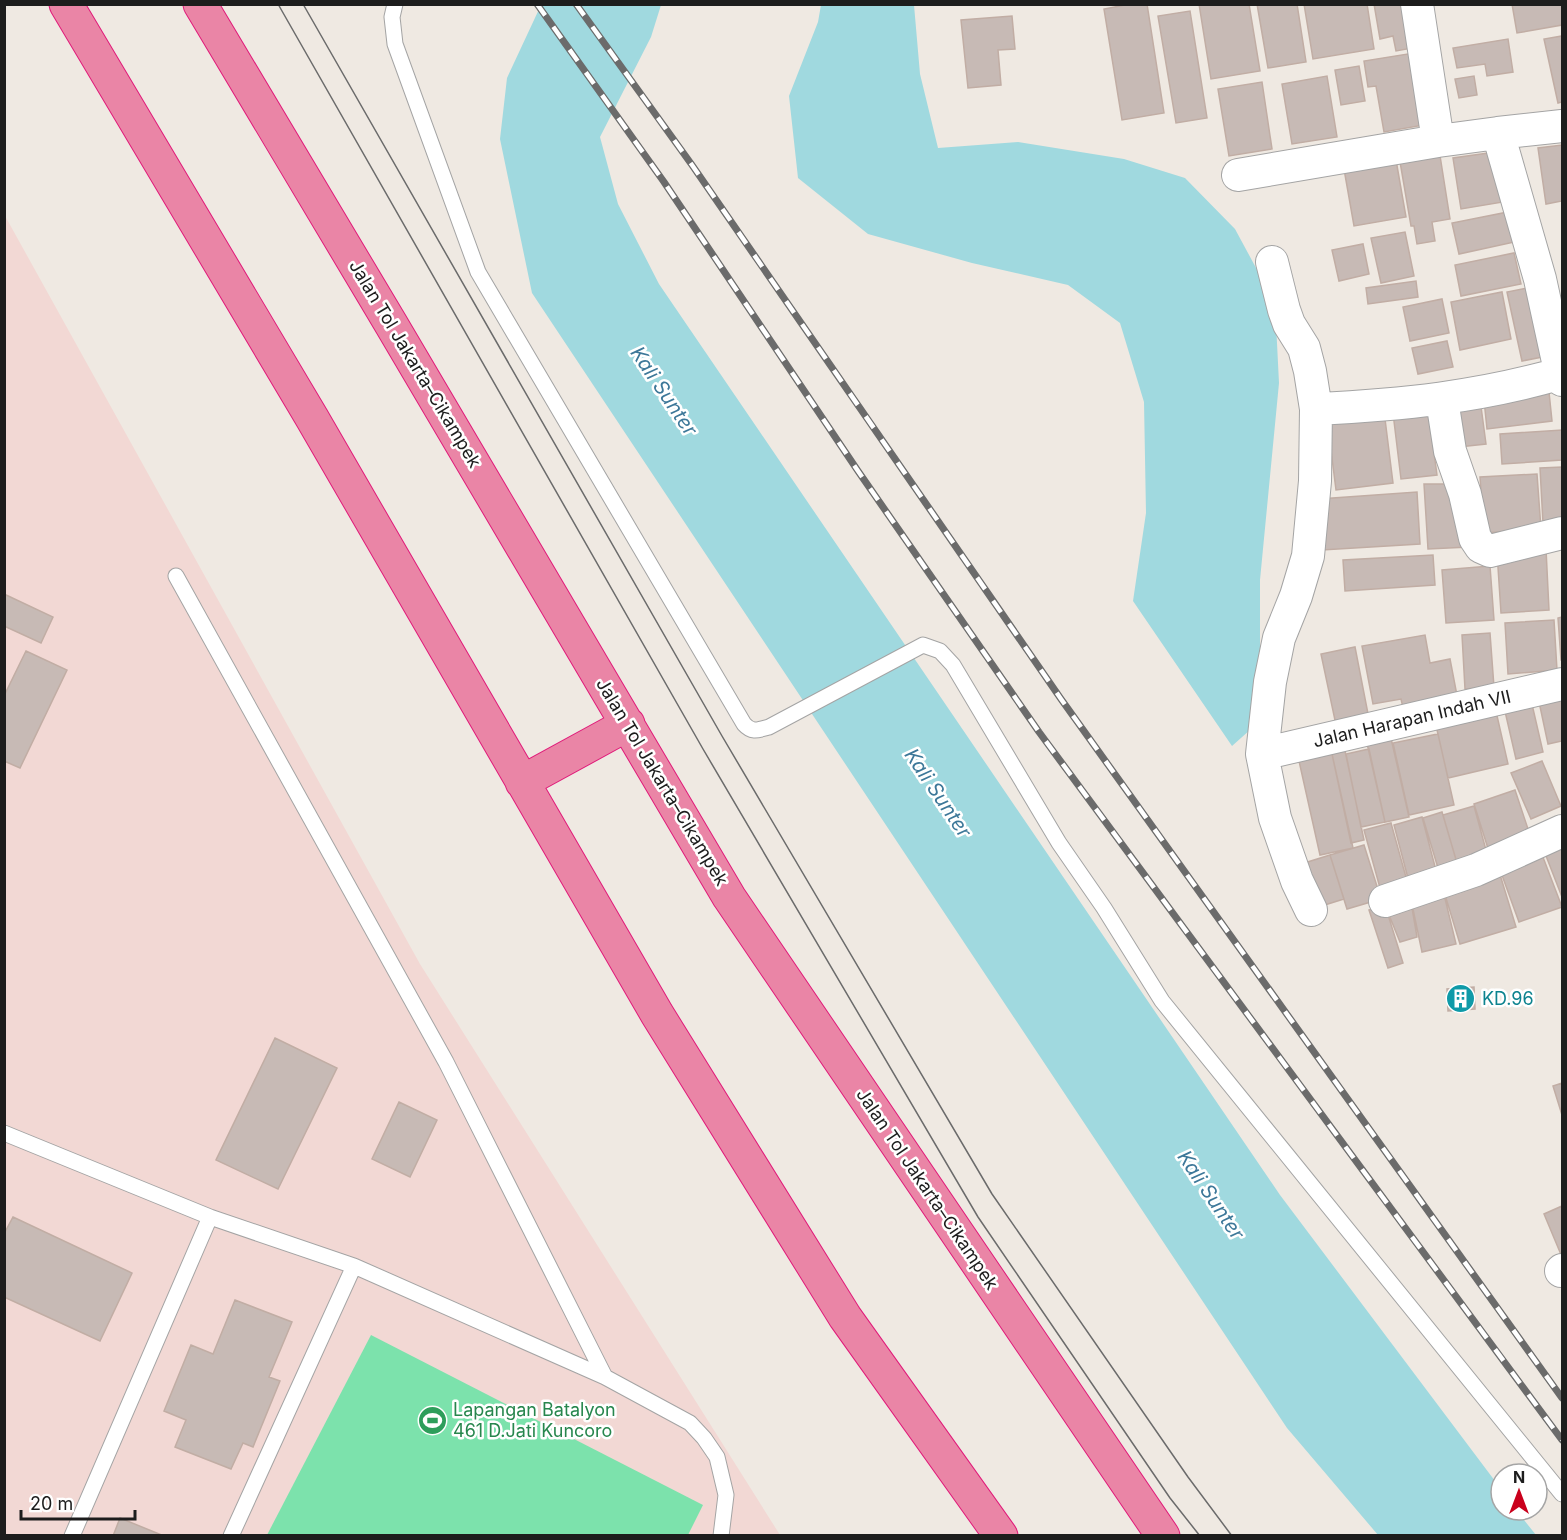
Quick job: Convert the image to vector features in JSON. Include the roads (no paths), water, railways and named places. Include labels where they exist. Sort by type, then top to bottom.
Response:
[{"type":"highway","points":[[66,4],[312,418],[657,1014],[845,1317],[1001,1536]]},
{"type":"highway","name":"Jalan Tol Jakarta–Cikampek","points":[[200,4],[729,897],[1163,1536]]},
{"type":"highway","points":[[522,782],[628,724]]},
{"type":"street","points":[[1417,4],[1438,141]]},
{"type":"street","points":[[1238,175],[1438,141],[1563,126]]},
{"type":"street","points":[[1316,409],[1388,406],[1442,400],[1562,376],[1540,279],[1498,134]]},
{"type":"street","points":[[1272,262],[1289,324],[1304,348],[1316,409],[1315,481],[1308,556],[1296,597],[1279,638],[1270,682],[1262,754],[1275,818],[1297,881],[1311,910]]},
{"type":"street","points":[[1442,400],[1450,451],[1465,494],[1475,538],[1481,547],[1491,551],[1563,533]]},
{"type":"street","name":"Jalan Harapan Indah VII","points":[[1262,754],[1563,684]]},
{"type":"street","points":[[1385,901],[1476,870],[1563,831]]},
{"type":"lane","points":[[394,4],[392,17],[395,44],[478,272],[744,724],[749,730],[754,731],[769,728],[923,645],[940,651],[952,665],[1059,843],[1104,908],[1162,1001],[1563,1494]]},
{"type":"lane","points":[[176,576],[446,1062],[605,1377]]},
{"type":"lane","points":[[4,1133],[210,1217],[354,1266],[605,1377],[690,1423],[717,1457],[726,1495],[721,1536]]},
{"type":"lane","points":[[72,1536],[210,1217]]},
{"type":"lane","points":[[231,1536],[354,1266]]},
{"type":"water","name":"Kali Sunter","points":[[541,5],[661,5],[651,37],[600,137],[618,204],[659,284],[1280,1195],[1489,1473],[1489,1522],[1526,1522],[1536,1535],[1378,1535],[1287,1428],[532,293],[500,139],[507,78]]},
{"type":"water","points":[[821,5],[914,5],[920,74],[938,148],[1018,142],[1124,159],[1185,178],[1235,229],[1275,303],[1279,383],[1260,580],[1260,721],[1232,746],[1133,601],[1146,513],[1144,402],[1120,323],[1068,285],[972,263],[868,234],[798,178],[789,96],[818,22]]},
{"type":"tram line","points":[[278,4],[703,749],[978,1217],[1170,1498],[1200,1536]]},
{"type":"tram line","points":[[303,4],[722,736],[992,1194],[1188,1477],[1232,1536]]},
{"type":"railway","points":[[537,4],[664,182],[858,471],[1039,732],[1562,1440]]},
{"type":"railway","points":[[576,4],[692,165],[1061,699],[1562,1398]]},
{"type":"place","name":"KD.96","points":[[1461,999]]},
{"type":"place","name":"Lapangan Batalyon 461 D.Jati Kuncoro","points":[[432,1420]]}]
